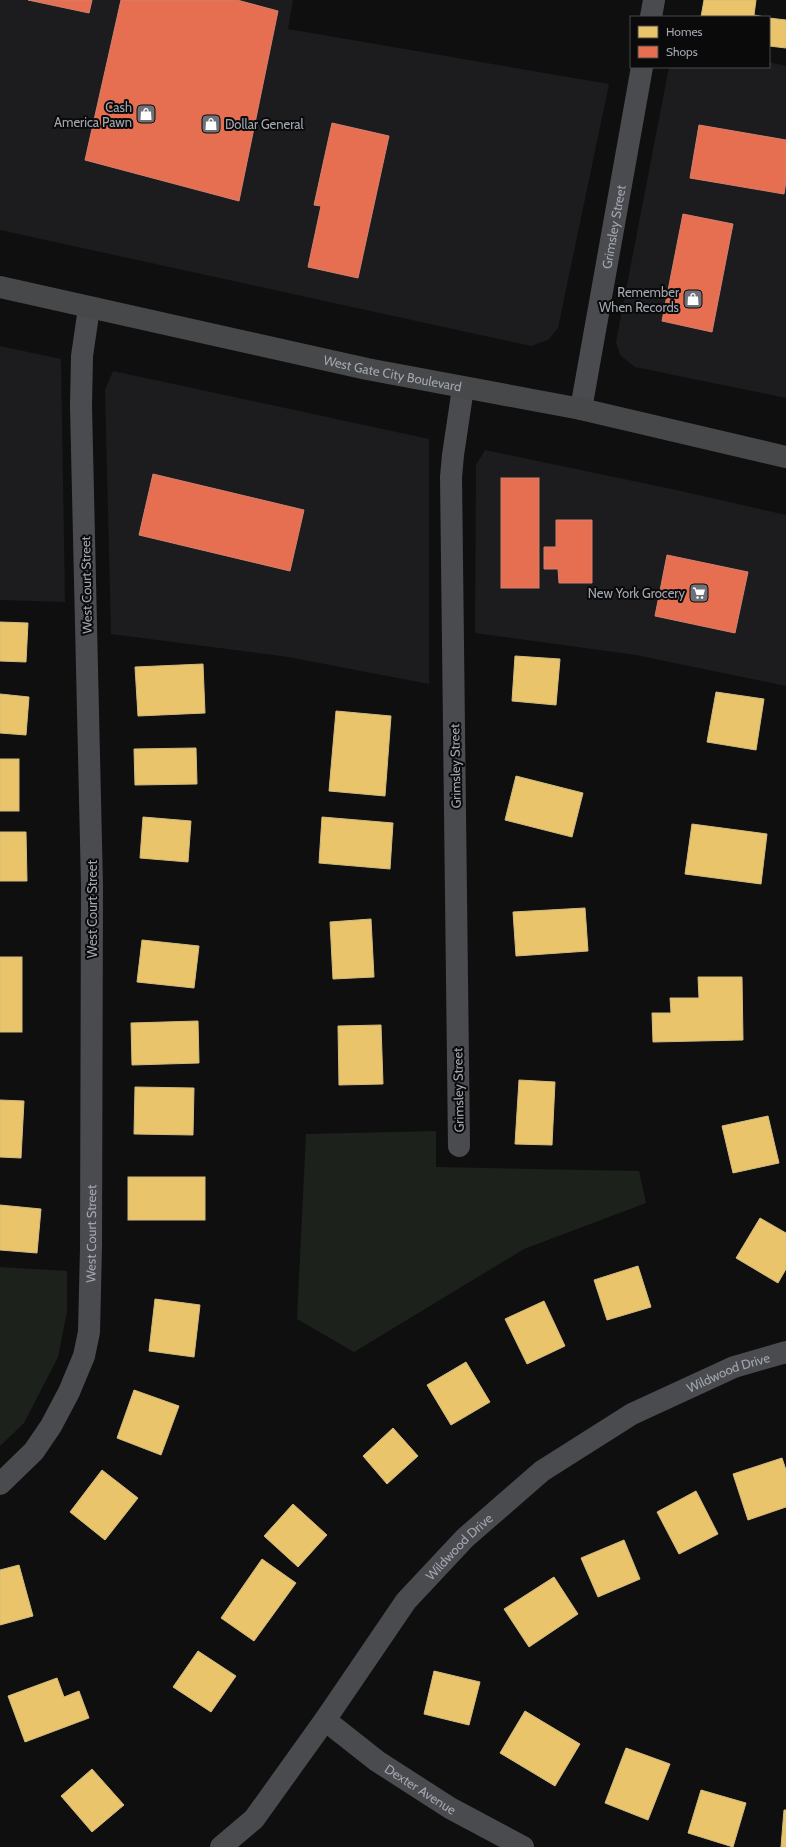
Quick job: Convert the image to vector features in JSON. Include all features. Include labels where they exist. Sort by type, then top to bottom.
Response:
[{"type":"main road","name":"West Gate City Boulevard","points":[[0,287],[367,369],[581,410],[786,457]]},
{"type":"street","points":[[651,16],[654,0]]},
{"type":"street","name":"Grimsley Street","points":[[581,410],[642,68]]},
{"type":"street","name":"West Court Street","points":[[0,1484],[34,1451],[51,1426],[69,1392],[84,1356],[89,1332],[91,1248],[92,886],[81,406],[82,356],[89,308]]},
{"type":"street","name":"Grimsley Street","points":[[458,1146],[451,477],[463,388]]},
{"type":"street","name":"Wildwood Drive","points":[[221,1847],[254,1819],[325,1720],[406,1601],[465,1538],[542,1471],[632,1414],[734,1367],[786,1352]]},
{"type":"street","name":"Dexter Avenue","points":[[325,1720],[377,1761],[450,1808],[523,1847]]},
{"type":"shaded area","points":[[0,0],[293,0],[288,29],[609,84],[558,328],[548,340],[531,346],[0,230]]},
{"type":"shaded area","points":[[770,62],[786,66],[786,398],[635,367],[620,355],[616,342],[669,68],[770,68]]},
{"type":"shaded area","points":[[0,346],[61,359],[65,602],[0,600]]},
{"type":"shaded area","points":[[113,371],[429,439],[429,684],[288,657],[111,634],[105,390]]},
{"type":"shaded area","points":[[485,450],[681,491],[786,515],[786,686],[636,655],[475,633],[476,465]]},
{"type":"shaded area","points":[[436,1131],[436,1167],[639,1171],[646,1203],[524,1249],[354,1352],[297,1319],[306,1134]]},
{"type":"shaded area","points":[[0,1267],[67,1271],[67,1312],[58,1357],[24,1423],[0,1446]]},
{"type":"building: Homes","points":[[704,0],[756,0],[754,15],[760,16],[701,16]]},
{"type":"building: Homes","points":[[770,18],[786,20],[786,48],[770,46]]},
{"type":"building: Homes","points":[[0,622],[28,623],[26,662],[0,661]]},
{"type":"building: Homes","points":[[515,656],[560,659],[556,705],[512,701]]},
{"type":"building: Homes","points":[[203,664],[205,713],[138,716],[135,667]]},
{"type":"building: Homes","points":[[716,692],[764,699],[756,750],[707,742]]},
{"type":"building: Homes","points":[[0,694],[29,697],[26,735],[0,733]]},
{"type":"building: Homes","points":[[336,711],[391,716],[385,796],[329,791]]},
{"type":"building: Homes","points":[[196,748],[197,784],[135,785],[134,749]]},
{"type":"building: Homes","points":[[0,759],[19,759],[19,811],[0,811]]},
{"type":"building: Homes","points":[[516,776],[583,793],[572,837],[505,820]]},
{"type":"building: Homes","points":[[143,817],[191,821],[188,862],[140,858]]},
{"type":"building: Homes","points":[[322,817],[393,823],[390,869],[319,863]]},
{"type":"building: Homes","points":[[692,824],[767,834],[761,884],[685,874]]},
{"type":"building: Homes","points":[[0,832],[26,832],[27,881],[0,881]]},
{"type":"building: Homes","points":[[585,908],[588,951],[516,956],[513,912]]},
{"type":"building: Homes","points":[[371,919],[374,977],[333,979],[330,922]]},
{"type":"building: Homes","points":[[142,940],[199,946],[194,988],[137,982]]},
{"type":"building: Homes","points":[[0,957],[22,957],[22,1032],[0,1032]]},
{"type":"building: Homes","points":[[698,977],[742,977],[743,1040],[653,1042],[652,1013],[671,1013],[670,998],[699,998]]},
{"type":"building: Homes","points":[[198,1021],[199,1063],[132,1065],[131,1023]]},
{"type":"building: Homes","points":[[381,1025],[383,1084],[339,1085],[338,1026]]},
{"type":"building: Homes","points":[[519,1080],[555,1082],[552,1145],[515,1144]]},
{"type":"building: Homes","points":[[135,1087],[194,1088],[193,1135],[134,1134]]},
{"type":"building: Homes","points":[[0,1100],[24,1101],[21,1158],[0,1157]]},
{"type":"building: Homes","points":[[768,1116],[779,1163],[733,1173],[722,1126]]},
{"type":"building: Homes","points":[[128,1177],[205,1177],[205,1220],[128,1220]]},
{"type":"building: Homes","points":[[0,1205],[41,1209],[37,1253],[0,1250]]},
{"type":"building: Homes","points":[[760,1218],[786,1233],[786,1269],[778,1283],[736,1258]]},
{"type":"building: Homes","points":[[638,1266],[651,1307],[607,1320],[594,1280]]},
{"type":"building: Homes","points":[[155,1299],[200,1305],[194,1357],[149,1351]]},
{"type":"building: Homes","points":[[544,1301],[565,1346],[527,1364],[505,1319]]},
{"type":"building: Homes","points":[[466,1362],[490,1402],[451,1425],[427,1385]]},
{"type":"building: Homes","points":[[134,1390],[179,1406],[161,1455],[117,1438]]},
{"type":"building: Homes","points":[[393,1428],[418,1456],[387,1484],[363,1456]]},
{"type":"building: Homes","points":[[782,1458],[786,1470],[786,1507],[748,1520],[733,1474]]},
{"type":"building: Homes","points":[[102,1470],[138,1498],[105,1540],[70,1512]]},
{"type":"building: Homes","points":[[696,1491],[718,1534],[679,1554],[657,1512]]},
{"type":"building: Homes","points":[[293,1504],[327,1535],[298,1567],[264,1536]]},
{"type":"building: Homes","points":[[624,1540],[640,1579],[598,1597],[581,1558]]},
{"type":"building: Homes","points":[[262,1559],[296,1583],[254,1641],[221,1618]]},
{"type":"building: Homes","points":[[19,1565],[33,1616],[0,1625],[0,1570]]},
{"type":"building: Homes","points":[[554,1577],[578,1614],[529,1647],[504,1609]]},
{"type":"building: Homes","points":[[198,1651],[236,1676],[211,1712],[173,1687]]},
{"type":"building: Homes","points":[[434,1671],[480,1682],[469,1725],[424,1714]]},
{"type":"building: Homes","points":[[57,1678],[64,1697],[79,1691],[89,1718],[25,1742],[8,1696]]},
{"type":"building: Homes","points":[[525,1711],[580,1744],[555,1786],[500,1753]]},
{"type":"building: Homes","points":[[626,1748],[670,1764],[648,1820],[605,1803]]},
{"type":"building: Homes","points":[[92,1769],[124,1805],[92,1832],[61,1796]]},
{"type":"building: Homes","points":[[701,1790],[746,1803],[733,1847],[688,1833]]},
{"type":"building: Homes","points":[[784,1810],[786,1810],[786,1847],[781,1847]]},
{"type":"building: Shops","points":[[28,0],[92,0],[89,13]]},
{"type":"building: Shops","points":[[121,0],[237,0],[278,11],[239,201],[85,160]]},
{"type":"building: Shops","points":[[332,123],[389,136],[358,278],[308,267],[321,206],[314,205]]},
{"type":"building: Shops","points":[[699,125],[786,140],[786,181],[784,194],[690,178]]},
{"type":"building: Shops","points":[[683,214],[733,224],[712,332],[662,321]]},
{"type":"building: Shops","points":[[153,474],[304,510],[290,571],[139,535]]},
{"type":"building: Shops","points":[[501,478],[539,478],[539,588],[501,588]]},
{"type":"building: Shops","points":[[556,520],[592,520],[592,583],[559,583],[558,569],[544,569],[544,547],[556,547]]},
{"type":"building: Shops","points":[[667,555],[748,572],[735,633],[655,616]]},
{"type":"place","name":"Cash America Pawn","points":[[146,114]]},
{"type":"place","name":"Dollar General","points":[[211,124]]},
{"type":"place","name":"Remember When Records","points":[[693,299]]},
{"type":"place","name":"New York Grocery","points":[[699,593]]}]
